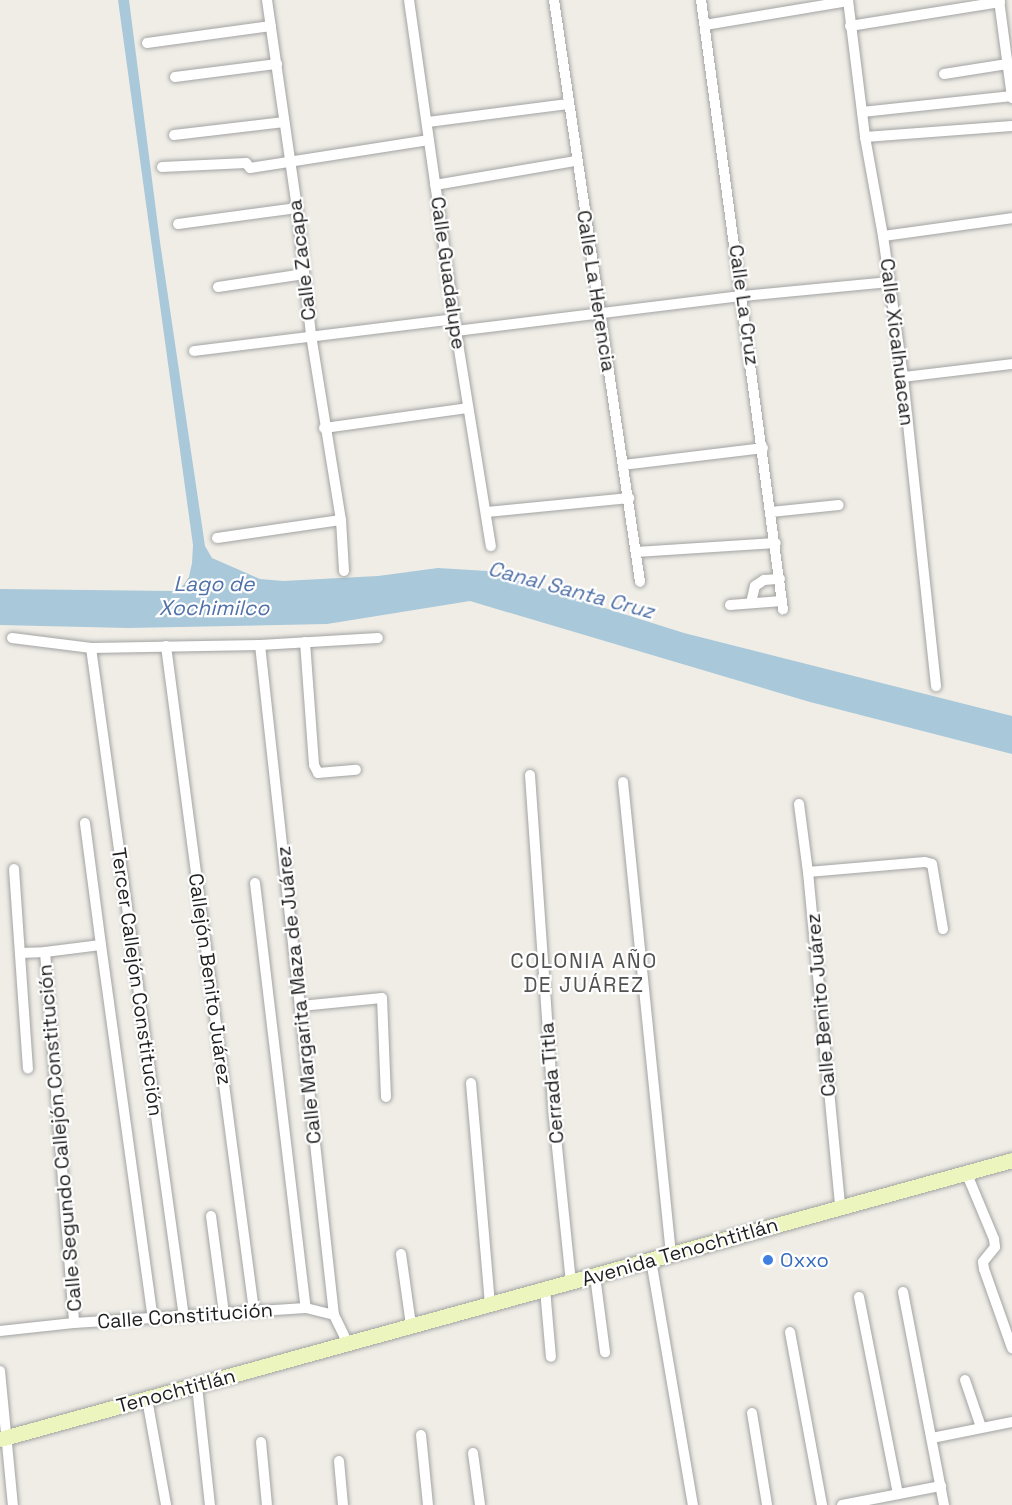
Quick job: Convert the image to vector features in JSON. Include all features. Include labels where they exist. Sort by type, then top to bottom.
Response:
[{"type":"main road","name":"Avenida Tenochtitlán","points":[[347,1342],[595,1276],[1012,1160]]},
{"type":"main road","name":"Tenochtitlán","points":[[3,1438],[197,1386],[347,1342]]},
{"type":"street","name":"Calle Zacapa","points":[[267,0],[297,208],[324,428],[341,520],[344,571]]},
{"type":"street","name":"Calle Guadalupe","points":[[409,0],[454,319],[491,546]]},
{"type":"street","name":"Calle La Herencia","points":[[554,0],[640,582]]},
{"type":"street","name":"Calle La Cruz","points":[[701,0],[783,605],[751,603]]},
{"type":"street","points":[[705,24],[848,0]]},
{"type":"street","name":"Calle Xicalhuacan","points":[[848,0],[861,112],[883,236],[903,377],[936,686]]},
{"type":"street","points":[[850,26],[999,1],[1012,97],[861,112]]},
{"type":"street","points":[[147,43],[271,26]]},
{"type":"street","points":[[175,77],[277,64]]},
{"type":"street","points":[[944,74],[1007,64]]},
{"type":"street","points":[[428,122],[568,104]]},
{"type":"street","points":[[174,135],[284,122]]},
{"type":"street","points":[[865,137],[1012,126]]},
{"type":"street","points":[[162,167],[246,163],[250,168],[429,140]]},
{"type":"street","points":[[435,185],[576,161]]},
{"type":"street","points":[[178,224],[297,208]]},
{"type":"street","points":[[883,236],[1012,218]]},
{"type":"street","points":[[218,287],[304,274]]},
{"type":"street","points":[[456,332],[742,296],[889,282]]},
{"type":"street","points":[[194,351],[454,319]]},
{"type":"street","points":[[903,377],[1012,364]]},
{"type":"street","points":[[324,428],[468,408]]},
{"type":"street","points":[[623,465],[763,448]]},
{"type":"street","points":[[487,512],[629,498]]},
{"type":"street","points":[[771,512],[839,505]]},
{"type":"street","points":[[217,538],[341,520]]},
{"type":"street","points":[[636,552],[776,543]]},
{"type":"street","points":[[730,604],[751,603],[755,586],[764,580],[780,579]]},
{"type":"street","points":[[12,638],[91,648],[260,645],[378,638]]},
{"type":"street","points":[[305,642],[314,765],[318,773],[356,770]]},
{"type":"street","name":"Calle Margarita Maza de Juárez","points":[[260,645],[334,1315],[347,1342]]},
{"type":"street","name":"Callejón Benito Juárez","points":[[166,646],[254,1311]]},
{"type":"street","name":"Tercer Callejón Constitución","points":[[91,648],[184,1317]]},
{"type":"street","name":"Cerrada Titla","points":[[530,775],[554,1118],[571,1282]]},
{"type":"street","points":[[623,782],[671,1255]]},
{"type":"street","name":"Calle Benito Juárez","points":[[799,804],[808,872],[840,1207]]},
{"type":"street","points":[[85,823],[153,1318]]},
{"type":"street","points":[[808,872],[925,862],[932,864],[943,929]]},
{"type":"street","points":[[14,869],[28,1069]]},
{"type":"street","points":[[255,883],[306,1308]]},
{"type":"street","points":[[20,952],[45,952],[101,945]]},
{"type":"street","name":"Calle Segundo Callejón Constitución","points":[[45,952],[74,1323]]},
{"type":"street","points":[[301,1006],[382,998],[386,1097]]},
{"type":"street","points":[[471,1083],[490,1303]]},
{"type":"street","points":[[966,1172],[994,1239],[995,1247],[983,1262],[984,1269],[1012,1348]]},
{"type":"street","points":[[211,1216],[224,1314]]},
{"type":"street","points":[[401,1254],[411,1325]]},
{"type":"street","points":[[651,1260],[693,1505]]},
{"type":"street","points":[[595,1276],[605,1352]]},
{"type":"street","points":[[545,1289],[550,1357]]},
{"type":"street","points":[[903,1293],[944,1505]]},
{"type":"street","points":[[859,1298],[898,1494]]},
{"type":"street","name":"Calle Constitución","points":[[0,1331],[74,1323],[306,1308],[334,1315]]},
{"type":"street","points":[[790,1332],[822,1505]]},
{"type":"street","points":[[0,1371],[3,1438],[13,1505]]},
{"type":"street","points":[[965,1380],[981,1427]]},
{"type":"street","points":[[197,1386],[210,1505]]},
{"type":"street","points":[[147,1399],[166,1505]]},
{"type":"street","points":[[752,1413],[767,1505]]},
{"type":"street","points":[[932,1438],[1012,1422]]},
{"type":"street","points":[[421,1435],[429,1505]]},
{"type":"street","points":[[261,1442],[267,1505]]},
{"type":"street","points":[[473,1453],[480,1505]]},
{"type":"street","points":[[339,1461],[343,1505]]},
{"type":"street","points":[[842,1505],[941,1486]]},
{"type":"water","name":"Lago de Xochimilco","points":[[118,0],[129,0],[160,242],[205,546],[212,558],[260,579],[283,581],[378,576],[438,568],[487,571],[684,633],[1012,716],[1012,754],[810,702],[470,601],[327,624],[128,628],[0,625],[0,589],[174,591],[182,587],[189,577],[192,563],[193,545]]},
{"type":"place","name":"Oxxo","points":[[768,1260]]},
{"type":"district","name":"COLONIA AÑO DE JUÁREZ","points":[[584,973]]},
{"type":"water label","name":"Canal Santa Cruz","points":[[571,590]]}]
